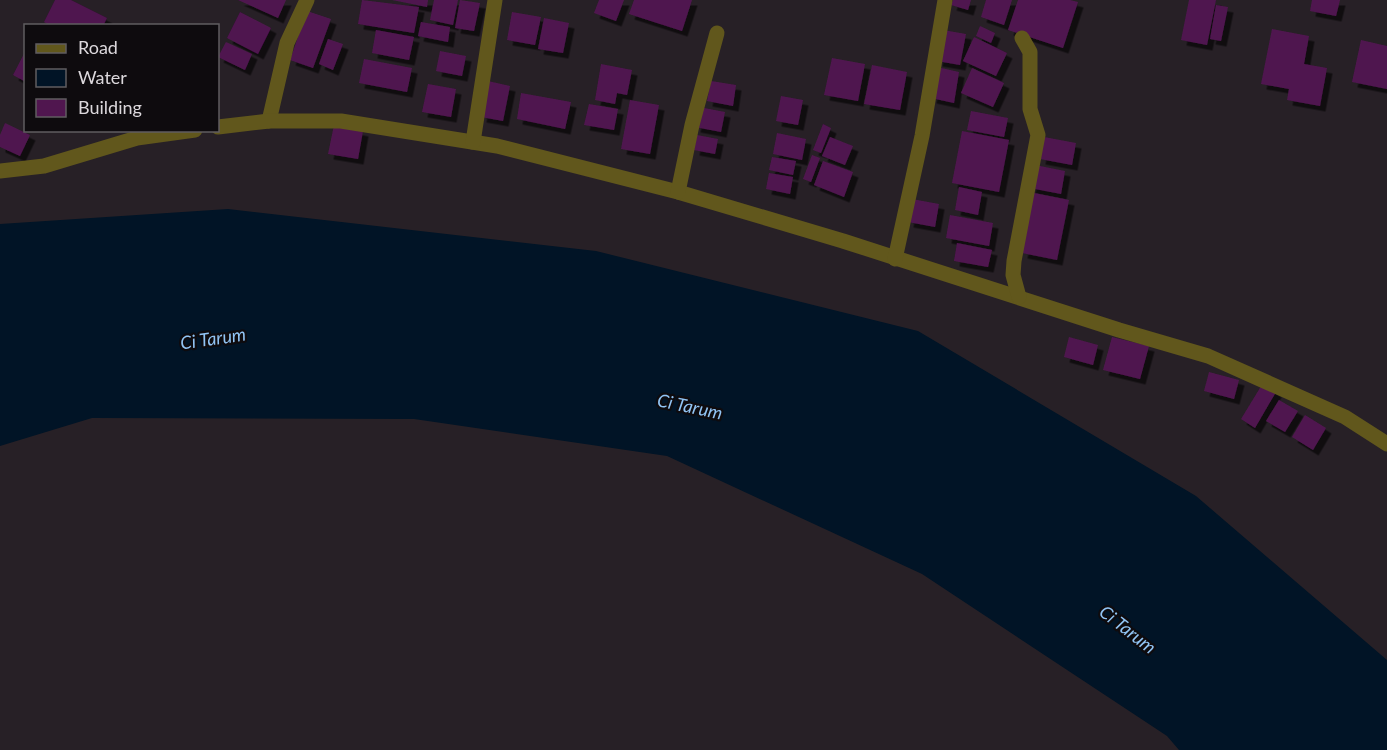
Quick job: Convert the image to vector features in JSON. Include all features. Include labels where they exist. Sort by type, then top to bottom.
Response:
[{"type":"street","points":[[269,121],[287,43],[307,0]]},
{"type":"street","points":[[473,142],[495,0]]},
{"type":"street","points":[[895,259],[922,136],[945,0]]},
{"type":"street","points":[[678,192],[692,125],[717,33]]},
{"type":"street","points":[[1019,297],[1014,275],[1014,261],[1038,135],[1030,109],[1030,52],[1022,38]]},
{"type":"street","points":[[219,128],[269,121],[341,121],[538,155],[678,192],[843,241],[1208,356],[1345,417],[1387,444]]},
{"type":"street","points":[[0,171],[44,166],[137,138],[180,132]]},
{"type":"water","name":"Ci Tarum","points":[[228,209],[596,251],[918,331],[1196,496],[1387,660],[1387,750],[1179,750],[1167,736],[922,574],[667,456],[414,419],[92,418],[0,446],[0,224]]},
{"type":"building","points":[[55,0],[71,0],[107,18],[104,24],[48,24],[44,22]]},
{"type":"building","points":[[238,0],[286,0],[278,18]]},
{"type":"building","points":[[362,0],[419,7],[414,33],[358,24]]},
{"type":"building","points":[[392,0],[428,0],[427,7]]},
{"type":"building","points":[[434,0],[458,0],[453,25],[430,20]]},
{"type":"building","points":[[460,0],[480,3],[474,31],[455,28]]},
{"type":"building","points":[[599,0],[624,0],[616,21],[594,13]]},
{"type":"building","points":[[634,0],[692,0],[682,31],[629,14]]},
{"type":"building","points":[[953,0],[971,0],[968,10],[951,5]]},
{"type":"building","points":[[986,0],[1012,0],[1004,25],[981,17]]},
{"type":"building","points":[[1018,0],[1078,2],[1063,48],[1008,30]]},
{"type":"building","points":[[1189,0],[1216,0],[1207,45],[1181,40]]},
{"type":"building","points":[[1312,0],[1340,0],[1336,16],[1310,11]]},
{"type":"building","points":[[1216,5],[1228,7],[1221,41],[1210,39]]},
{"type":"building","points":[[307,11],[331,19],[313,68],[290,60]]},
{"type":"building","points":[[240,12],[271,28],[258,54],[227,38]]},
{"type":"building","points":[[512,12],[541,17],[535,45],[507,40]]},
{"type":"building","points":[[544,18],[569,23],[563,53],[538,49]]},
{"type":"building","points":[[421,22],[450,27],[448,42],[418,36]]},
{"type":"building","points":[[980,26],[995,33],[991,43],[976,36]]},
{"type":"building","points":[[1272,29],[1309,36],[1304,64],[1327,68],[1320,106],[1287,100],[1289,89],[1261,84]]},
{"type":"building","points":[[376,30],[414,37],[409,60],[372,53]]},
{"type":"building","points":[[943,30],[966,34],[960,65],[937,61]]},
{"type":"building","points":[[974,37],[1007,53],[996,76],[963,61]]},
{"type":"building","points":[[328,39],[343,44],[333,70],[319,64]]},
{"type":"building","points":[[1361,40],[1387,46],[1387,89],[1352,82]]},
{"type":"building","points":[[226,42],[252,54],[245,70],[219,57]]},
{"type":"building","points":[[440,51],[466,56],[462,76],[436,71]]},
{"type":"building","points":[[24,54],[24,81],[13,75]]},
{"type":"building","points":[[832,58],[865,64],[858,101],[824,95]]},
{"type":"building","points":[[364,59],[412,68],[407,92],[359,83]]},
{"type":"building","points":[[601,64],[632,70],[627,95],[617,93],[615,104],[595,100]]},
{"type":"building","points":[[872,65],[907,72],[900,110],[864,104]]},
{"type":"building","points":[[937,67],[959,72],[954,103],[931,98]]},
{"type":"building","points":[[972,68],[1004,83],[993,107],[961,93]]},
{"type":"building","points":[[488,81],[510,86],[503,121],[481,117]]},
{"type":"building","points":[[711,81],[736,85],[733,106],[707,101]]},
{"type":"building","points":[[428,84],[456,89],[451,117],[422,112]]},
{"type":"building","points":[[521,93],[571,102],[565,129],[517,119]]},
{"type":"building","points":[[781,96],[803,100],[798,125],[776,121]]},
{"type":"building","points":[[630,100],[659,105],[650,154],[621,149]]},
{"type":"building","points":[[589,104],[618,109],[614,130],[584,125]]},
{"type":"building","points":[[699,107],[725,112],[721,132],[695,127]]},
{"type":"building","points":[[971,111],[1008,118],[1004,137],[967,130]]},
{"type":"building","points":[[5,123],[30,135],[20,156],[0,147],[0,135]]},
{"type":"building","points":[[823,124],[831,128],[821,153],[813,150]]},
{"type":"building","points":[[334,125],[363,131],[358,159],[328,154]]},
{"type":"building","points":[[962,131],[1009,140],[999,192],[952,183]]},
{"type":"building","points":[[777,133],[806,139],[802,160],[773,154]]},
{"type":"building","points":[[697,135],[718,139],[715,154],[694,150]]},
{"type":"building","points":[[830,137],[853,146],[845,165],[822,156]]},
{"type":"building","points":[[1044,137],[1076,143],[1072,165],[1040,159]]},
{"type":"building","points":[[812,155],[820,158],[811,182],[803,179]]},
{"type":"building","points":[[772,157],[796,161],[793,175],[769,170]]},
{"type":"building","points":[[823,161],[853,172],[844,197],[814,185]]},
{"type":"building","points":[[1035,165],[1065,171],[1061,194],[1030,188]]},
{"type":"building","points":[[769,173],[793,177],[790,194],[766,189]]},
{"type":"building","points":[[959,187],[982,192],[978,215],[955,210]]},
{"type":"building","points":[[1034,193],[1069,200],[1057,260],[1022,253]]},
{"type":"building","points":[[912,199],[939,204],[935,227],[908,222]]},
{"type":"building","points":[[950,215],[993,223],[989,246],[946,238]]},
{"type":"building","points":[[957,243],[992,250],[988,267],[954,261]]},
{"type":"building","points":[[1069,337],[1098,345],[1093,365],[1064,357]]},
{"type":"building","points":[[1112,337],[1149,346],[1140,379],[1103,370]]},
{"type":"building","points":[[1209,372],[1239,380],[1234,399],[1204,391]]},
{"type":"building","points":[[1263,383],[1276,392],[1255,428],[1241,419]]},
{"type":"building","points":[[1279,400],[1298,411],[1285,432],[1266,421]]},
{"type":"building","points":[[1305,415],[1326,428],[1313,450],[1292,437]]}]
